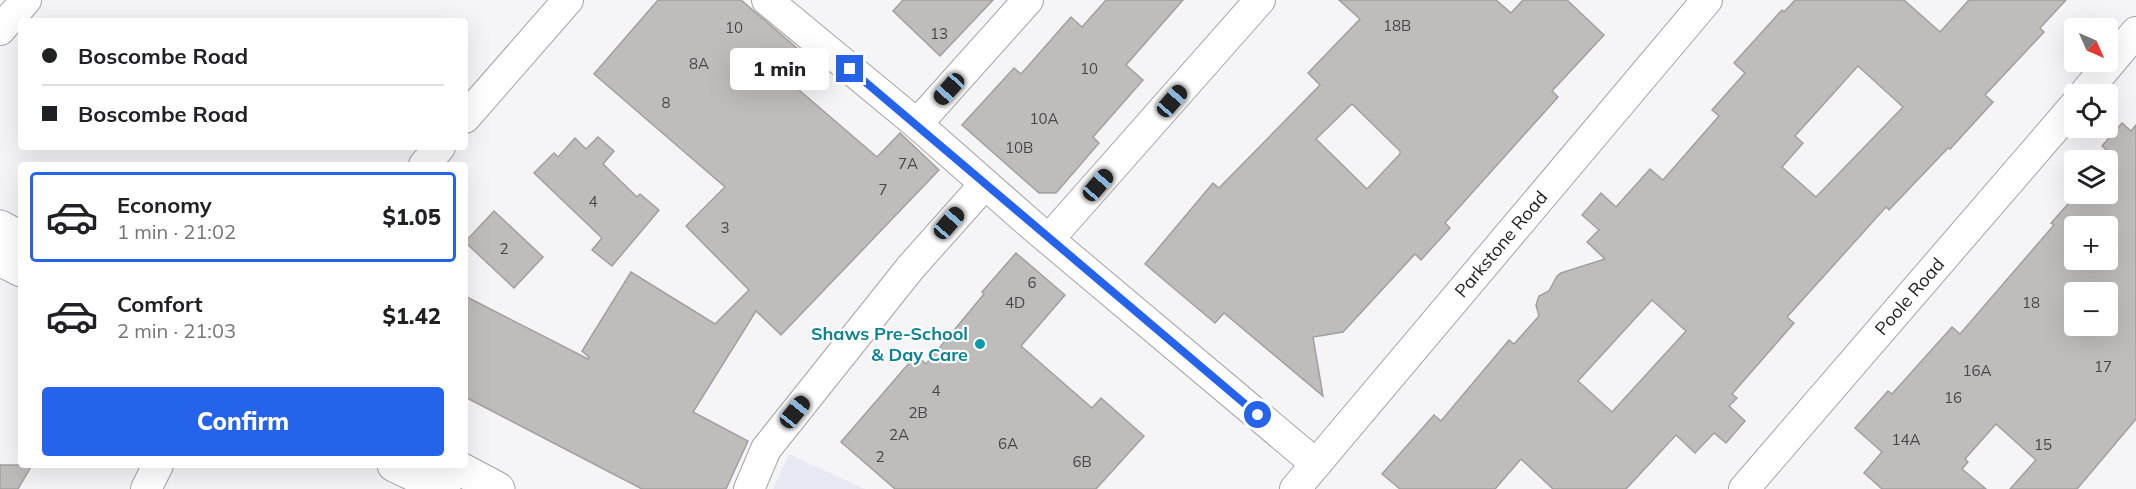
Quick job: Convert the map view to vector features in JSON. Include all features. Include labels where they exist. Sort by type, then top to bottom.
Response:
[{"type":"main road","points":[[0,227],[18,236]]},
{"type":"main road","points":[[0,259],[18,268]]},
{"type":"main road","points":[[400,468],[444,489]]},
{"type":"main road","points":[[459,468],[498,489]]},
{"type":"street","points":[[0,30],[26,0]]},
{"type":"street","points":[[468,115],[568,0]]},
{"type":"street","points":[[767,0],[917,124],[984,184],[1316,464]]},
{"type":"street","points":[[917,124],[1028,0]]},
{"type":"street","points":[[1049,239],[1260,0]]},
{"type":"street","name":"Parkstone Road","points":[[1295,489],[1707,0]]},
{"type":"street","points":[[2092,84],[2136,32]]},
{"type":"street","name":"Poole Road","points":[[1744,489],[2064,118]]},
{"type":"street","points":[[427,162],[437,150]]},
{"type":"street","points":[[749,489],[766,449],[911,267],[984,184]]},
{"type":"street","points":[[146,489],[156,468]]},
{"type":"shaded area","points":[[789,454],[865,489],[773,489]]},
{"type":"building","points":[[658,0],[741,0],[805,55],[785,78],[877,157],[900,133],[939,170],[781,335],[756,311],[693,412],[748,441],[726,489],[642,489],[468,399],[468,298],[588,359],[589,357],[582,351],[631,272],[715,324],[749,290],[686,226],[725,187],[594,74]]},
{"type":"building","points":[[903,0],[993,0],[940,56],[893,11]]},
{"type":"building","points":[[1106,0],[1183,0],[1126,65],[1143,80],[1093,137],[1099,143],[1056,193],[1039,193],[962,125],[1014,68],[1021,74],[1071,17],[1082,27]]},
{"type":"building","points":[[1339,0],[1496,0],[1511,13],[1523,0],[1567,0],[1604,35],[1552,91],[1558,97],[1445,223],[1450,228],[1421,260],[1415,254],[1343,332],[1313,337],[1323,396],[1224,313],[1215,323],[1145,264],[1213,183],[1219,188],[1320,85],[1308,73],[1360,19]],"holes":[[[1352,104],[1400,151],[1400,154],[1367,189],[1316,139]]]},
{"type":"building","points":[[1795,0],[1904,0],[1940,32],[1969,0],[2066,0],[2040,28],[2044,32],[1985,95],[1993,102],[1889,210],[1886,207],[1787,317],[1794,323],[1732,394],[1737,398],[1729,406],[1745,421],[1726,443],[1714,433],[1695,453],[1676,435],[1626,489],[1553,489],[1521,459],[1495,489],[1400,489],[1382,474],[1434,415],[1441,421],[1509,340],[1514,344],[1539,316],[1536,305],[1539,296],[1549,291],[1557,276],[1605,259],[1587,242],[1599,230],[1582,215],[1601,193],[1616,207],[1650,169],[1663,180],[1719,116],[1712,110],[1745,73],[1734,63],[1782,10],[1784,12]],"holes":[[[1858,66],[1903,107],[1816,197],[1782,167],[1803,143],[1795,136]],[[1652,300],[1686,331],[1612,412],[1578,381]]]},
{"type":"building","points":[[2122,123],[2131,131],[2136,125],[2136,419],[2077,489],[2010,489],[2036,460],[1996,424],[1965,459],[1968,462],[1962,469],[1986,489],[1882,489],[1864,473],[1882,452],[1855,428],[1888,391],[1892,394],[1952,327],[1960,334],[2054,225],[2051,223],[2068,204],[2118,204],[2118,150],[2106,150],[2102,146],[2109,138],[2118,138],[2118,128]]},
{"type":"building","points":[[598,137],[614,151],[603,164],[637,197],[640,194],[659,210],[612,266],[592,250],[602,238],[534,173],[554,153],[558,157],[575,138],[586,149]]},
{"type":"building","points":[[494,211],[543,257],[514,288],[468,245],[468,239]]},
{"type":"building","points":[[1016,253],[1065,295],[1021,346],[1092,408],[1101,398],[1144,436],[1096,489],[895,489],[841,442],[916,355],[926,364],[984,294],[982,292]]},
{"type":"building","points":[[0,465],[30,468],[18,489],[0,489]]},
{"type":"place","name":"Shaws Pre-School & Day Care","points":[[980,344]]},
{"type":"route","points":[[850,69],[1258,415]]}]
